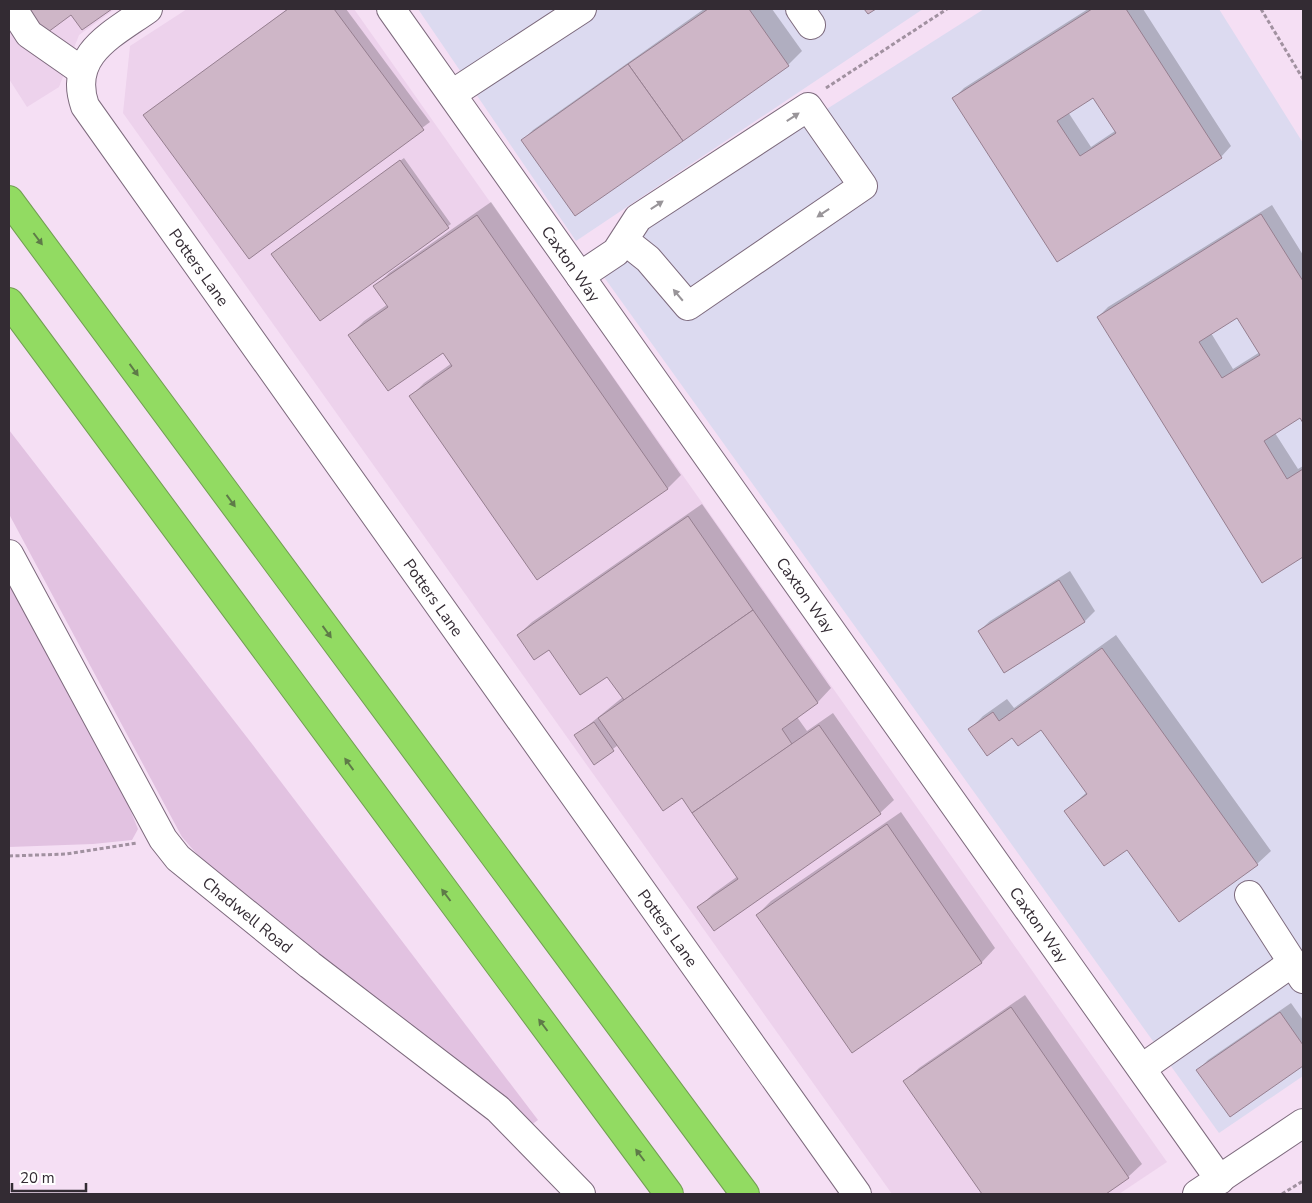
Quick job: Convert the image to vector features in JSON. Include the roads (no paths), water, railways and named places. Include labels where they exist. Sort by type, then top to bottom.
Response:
[{"type":"highway","points":[[9,200],[745,1194]]},
{"type":"highway","points":[[9,302],[670,1194]]},
{"type":"street","points":[[13,9],[29,34],[82,71]]},
{"type":"street","name":"Potters Lane","points":[[148,9],[99,44],[88,57],[82,71],[80,91],[85,106],[857,1194]]},
{"type":"street","name":"Caxton Way","points":[[391,9],[1220,1180]]},
{"type":"street","points":[[452,94],[582,9]]},
{"type":"street","points":[[580,276],[616,252],[638,218],[808,107],[863,186],[688,306],[648,260],[624,240]]},
{"type":"street","name":"Chadwell Road","points":[[9,554],[163,838],[178,858],[310,965],[498,1109],[581,1194]]},
{"type":"street","points":[[1142,1068],[1297,971],[1249,895]]},
{"type":"street","points":[[1198,1194],[1303,1123]]}]
